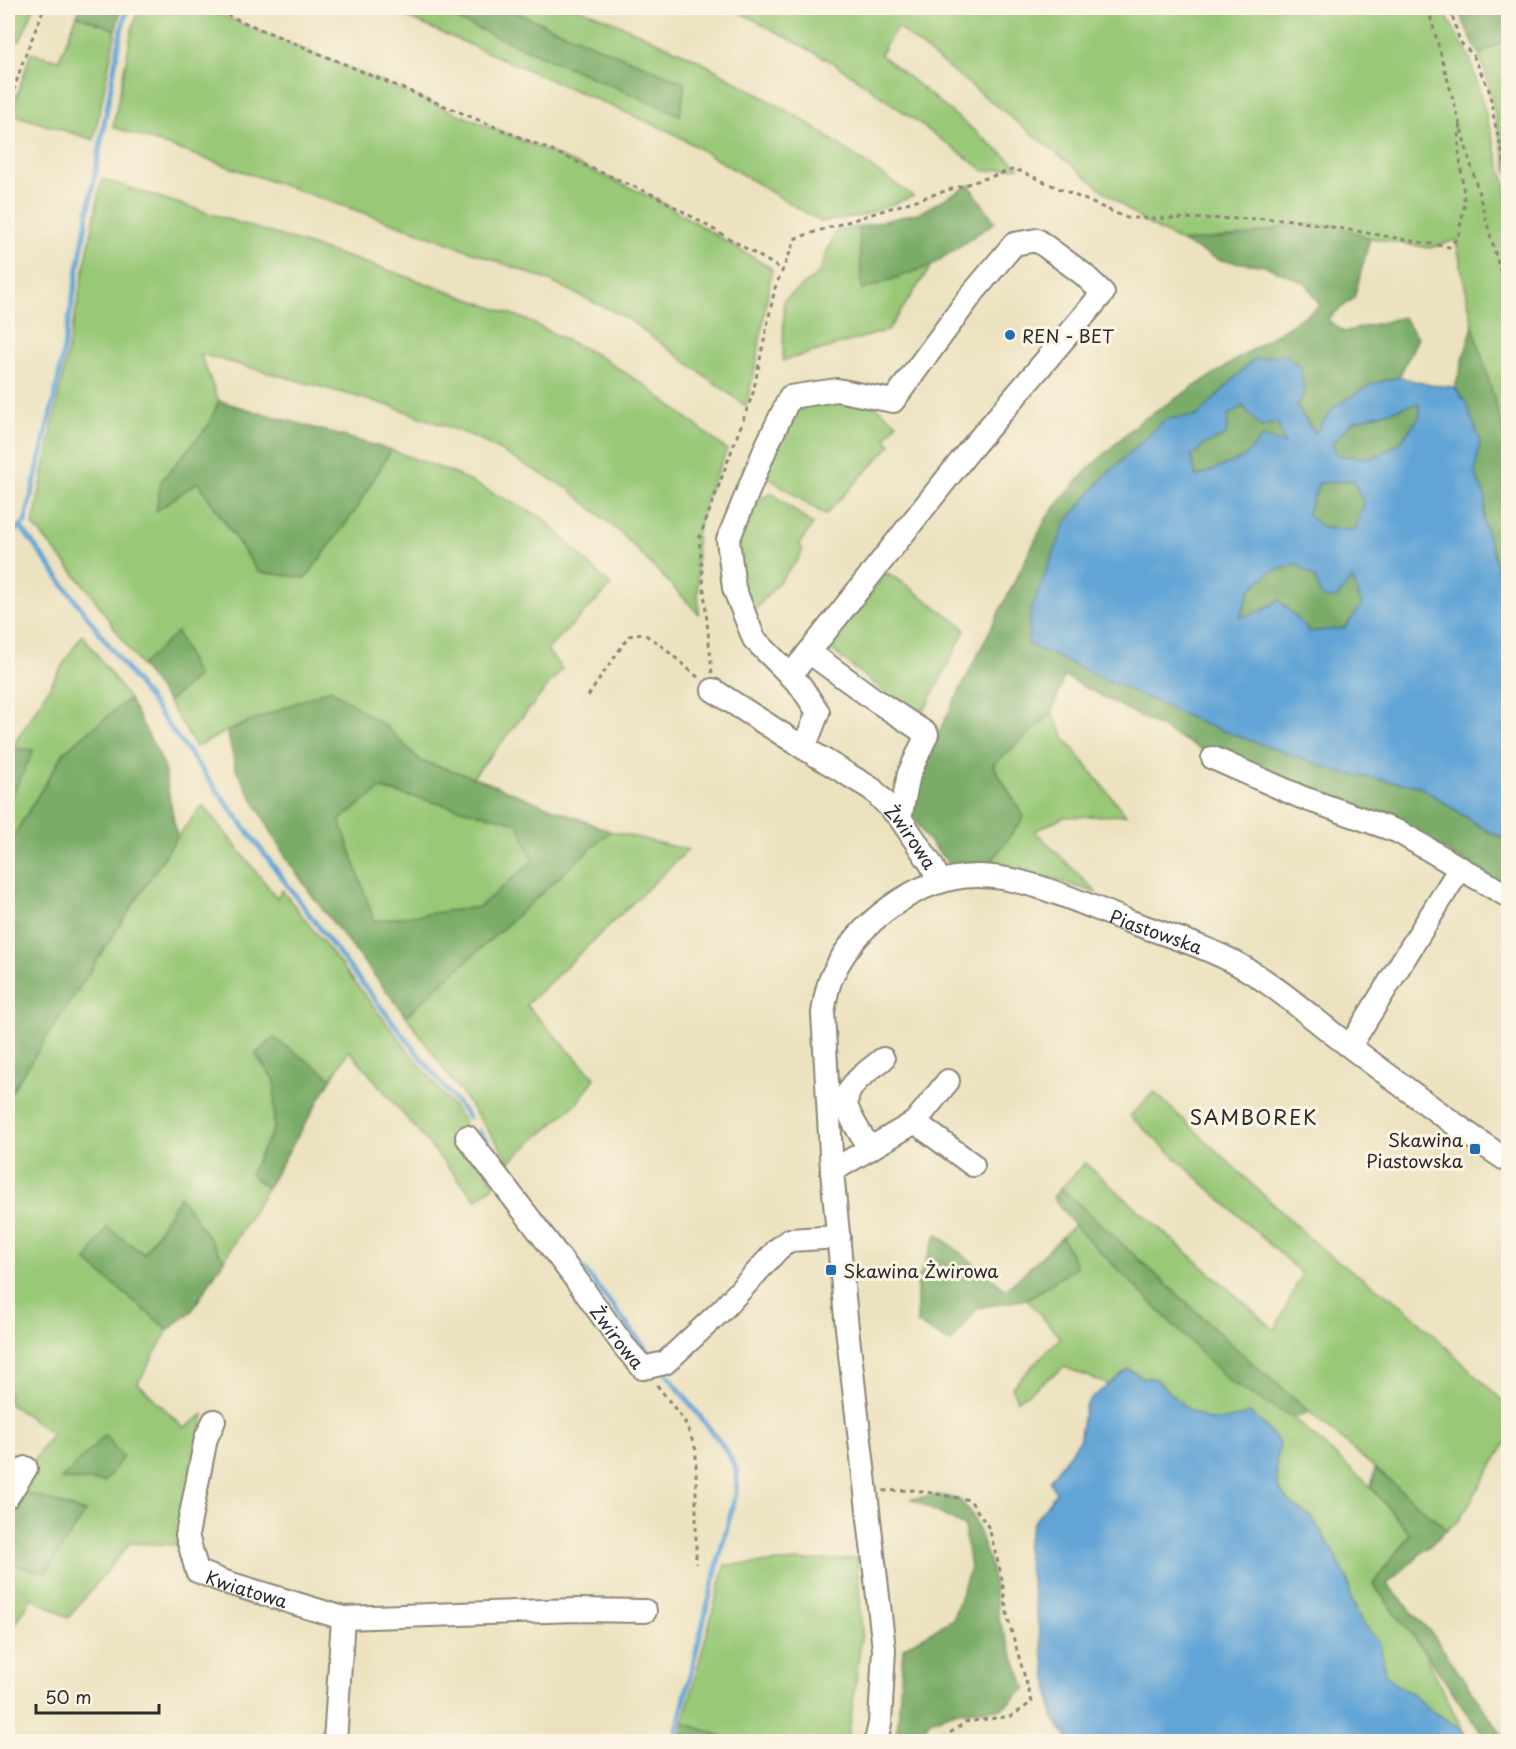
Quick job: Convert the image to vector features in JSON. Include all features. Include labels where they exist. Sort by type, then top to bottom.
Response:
[{"type":"street","points":[[790,676],[968,452],[1103,293],[1083,274],[1037,240],[1014,244],[972,294],[893,401],[837,390],[790,397],[767,446],[728,540],[734,588],[754,639],[790,676],[800,685],[818,712],[804,748]]},
{"type":"street","points":[[809,652],[927,734],[909,774],[900,818]]},
{"type":"street","name":"Żwirowa","points":[[713,690],[872,789],[900,818],[931,864],[940,882],[906,898],[881,914],[854,942],[832,975],[822,1013],[832,1171],[847,1328],[884,1649],[880,1723],[876,1742]]},
{"type":"street","points":[[1213,758],[1301,797],[1399,832],[1509,896]]},
{"type":"street","points":[[1350,1046],[1460,868]]},
{"type":"street","name":"Piastowska","points":[[940,882],[975,876],[991,877],[1043,889],[1212,952],[1242,966],[1431,1108],[1509,1161]]},
{"type":"street","points":[[870,1149],[847,1107],[846,1099],[854,1084],[883,1059]]},
{"type":"street","points":[[832,1171],[915,1122],[948,1081]]},
{"type":"street","points":[[915,1122],[974,1165]]},
{"type":"street","name":"Żwirowa","points":[[467,1137],[643,1368],[665,1363],[723,1309],[777,1249],[790,1240],[839,1237]]},
{"type":"street","name":"Kwiatowa","points":[[214,1420],[206,1438],[187,1535],[197,1571],[225,1582],[343,1618],[576,1610],[645,1611]]},
{"type":"street","points":[[8,1496],[26,1468]]},
{"type":"street","points":[[335,1742],[343,1618]]},
{"type":"path","points":[[8,108],[23,61],[44,8]]},
{"type":"path","points":[[210,8],[658,197],[783,270]]},
{"type":"path","points":[[1428,8],[1509,300]]},
{"type":"path","points":[[1450,8],[1460,42],[1473,55],[1489,90],[1509,177]]},
{"type":"path","points":[[1449,247],[1458,237],[1464,208],[1459,151],[1461,125]]},
{"type":"path","points":[[1506,470],[1509,493]]},
{"type":"path","points":[[588,696],[629,636],[642,633],[657,642],[713,690]]},
{"type":"path","points":[[643,1368],[685,1422],[696,1450],[696,1563]]},
{"type":"path","points":[[866,1491],[915,1490],[970,1500],[989,1528],[1001,1574],[1008,1619],[1032,1702],[1012,1716],[964,1722],[938,1742]]},
{"type":"green space","points":[[8,8],[34,8],[20,41],[8,40]]},
{"type":"green space","points":[[80,8],[121,8],[116,30],[77,15]]},
{"type":"green space","points":[[139,8],[204,8],[656,199],[772,269],[756,364],[746,406],[625,317],[545,279],[416,231],[113,127],[132,30]]},
{"type":"green space","points":[[385,8],[430,8],[680,115],[685,83],[505,8],[578,8],[696,59],[800,118],[913,196],[865,215],[821,222],[673,133]]},
{"type":"green space","points":[[430,8],[505,8],[685,83],[680,115]]},
{"type":"green space","points":[[732,8],[1445,8],[1448,19],[1470,58],[1505,183],[1508,211],[1508,447],[1473,326],[1456,240],[1430,248],[1370,238],[1334,225],[1295,224],[1251,235],[1182,242],[1146,223],[1127,209],[897,27],[880,54],[1019,167],[985,171],[832,62]]},
{"type":"green space","points":[[1457,8],[1508,8],[1508,38],[1479,55]]},
{"type":"green space","points":[[77,15],[116,30],[94,140],[11,114],[31,53],[59,60]]},
{"type":"green space","points":[[1508,38],[1508,174],[1486,74],[1479,55]]},
{"type":"green space","points":[[102,179],[397,273],[522,318],[597,355],[646,386],[727,450],[708,493],[696,535],[699,614],[624,536],[569,489],[475,437],[391,406],[200,354],[219,401],[208,426],[161,481],[157,510],[198,482],[258,572],[306,578],[354,512],[391,450],[451,472],[543,518],[611,586],[547,650],[562,669],[473,777],[421,761],[385,726],[227,731],[196,747],[168,702],[197,677],[177,632],[141,666],[89,591],[33,525]]},
{"type":"green space","points":[[969,185],[995,222],[932,265],[862,290],[859,227],[921,212]]},
{"type":"green space","points":[[1294,224],[1334,225],[1370,238],[1354,298],[1327,319],[1344,332],[1403,317],[1418,338],[1399,377],[1372,384],[1334,407],[1316,433],[1296,406],[1253,360],[1197,416],[1166,419],[1104,477],[1066,523],[1028,644],[1342,773],[1419,786],[1484,829],[1508,841],[1508,887],[1401,826],[1201,749],[1064,676],[1052,713],[993,765],[1024,817],[989,865],[950,865],[924,835],[909,808],[915,779],[1047,517],[1087,470],[1139,422],[1320,306],[1307,284],[1266,266],[1219,260],[1182,242],[1251,235]]},
{"type":"green space","points":[[859,227],[862,290],[932,265],[888,330],[783,361],[784,300],[818,274],[836,231]]},
{"type":"green space","points":[[1473,326],[1508,447],[1508,613],[1503,600],[1499,573],[1483,521],[1486,498],[1475,474],[1480,441],[1466,403],[1455,387]]},
{"type":"green space","points":[[816,399],[847,401],[877,407],[897,423],[886,438],[891,445],[825,515],[763,474],[796,412]]},
{"type":"green space","points":[[219,401],[391,450],[354,512],[306,578],[258,572],[198,482],[156,511],[161,481],[208,426]]},
{"type":"green space","points":[[1419,403],[1420,416],[1399,444],[1372,458],[1337,455],[1332,443],[1354,421]]},
{"type":"green space","points":[[1243,405],[1277,422],[1286,445],[1263,437],[1243,458],[1196,478],[1191,457],[1205,444],[1226,435],[1228,414]]},
{"type":"green space","points":[[1354,480],[1364,503],[1355,530],[1323,528],[1307,514],[1319,483]]},
{"type":"green space","points":[[772,493],[813,525],[799,544],[803,550],[796,562],[754,611],[738,585],[735,545],[755,501]]},
{"type":"green space","points":[[1297,564],[1315,578],[1352,578],[1362,605],[1345,628],[1310,632],[1279,600],[1262,611],[1240,618],[1250,590],[1270,572]]},
{"type":"green space","points":[[887,573],[965,630],[925,709],[909,712],[828,647]]},
{"type":"green space","points":[[177,632],[197,677],[168,702],[141,666]]},
{"type":"green space","points":[[82,634],[129,699],[65,751],[8,845],[8,754]]},
{"type":"green space","points":[[330,689],[385,726],[421,761],[473,777],[610,831],[406,1016],[316,901],[286,858],[236,769],[227,731]],"holes":[[[381,789],[518,823],[533,861],[479,907],[374,921],[340,820]]]},
{"type":"green space","points":[[129,699],[163,763],[177,837],[8,1097],[8,845],[65,751]]},
{"type":"green space","points":[[1052,713],[1066,740],[1126,815],[1064,817],[1035,831],[1097,893],[1043,876],[989,865],[1024,817],[993,765]]},
{"type":"green space","points":[[11,748],[34,750],[8,804],[8,754]]},
{"type":"green space","points":[[381,789],[518,823],[533,861],[479,907],[374,921],[340,820]]},
{"type":"green space","points":[[203,805],[277,898],[282,890],[464,1121],[462,1133],[495,1185],[476,1200],[349,1050],[332,1078],[274,1038],[255,1054],[275,1081],[274,1128],[250,1174],[267,1188],[224,1260],[180,1197],[144,1254],[86,1260],[168,1330],[138,1383],[184,1428],[204,1414],[182,1545],[130,1543],[68,1618],[32,1597],[8,1637],[8,1563],[45,1573],[85,1512],[16,1489],[52,1433],[8,1403],[8,1097],[177,837]]},
{"type":"green space","points":[[610,831],[688,850],[526,1005],[595,1078],[578,1102],[510,1161],[406,1016]]},
{"type":"green space","points":[[274,1038],[332,1078],[267,1188],[250,1174],[274,1128],[275,1081],[255,1054]]},
{"type":"green space","points":[[1154,1092],[1322,1250],[1403,1306],[1508,1406],[1508,1439],[1460,1519],[1447,1530],[1250,1361],[1061,1188],[1085,1163],[1275,1330],[1302,1274],[1130,1116]]},
{"type":"green space","points":[[1061,1188],[1309,1412],[1293,1418],[1230,1382],[1074,1225],[1053,1197]]},
{"type":"green space","points":[[180,1196],[224,1260],[191,1312],[168,1330],[86,1261],[107,1227],[144,1254]]},
{"type":"green space","points":[[1074,1225],[1230,1382],[1293,1418],[1371,1487],[1410,1534],[1373,1584],[1422,1648],[1463,1731],[1428,1709],[1413,1694],[1396,1685],[1385,1672],[1380,1643],[1362,1622],[1352,1601],[1347,1578],[1326,1539],[1312,1518],[1292,1504],[1278,1488],[1276,1465],[1280,1444],[1250,1413],[1227,1420],[1208,1420],[1186,1408],[1156,1379],[1142,1377],[1128,1369],[1109,1385],[1064,1367],[1017,1401],[1012,1387],[1060,1338],[1027,1299],[1077,1267],[1062,1237]]},
{"type":"green space","points":[[937,1234],[1006,1290],[1062,1237],[1077,1267],[1027,1299],[977,1308],[951,1343],[917,1323],[917,1282]]},
{"type":"green space","points":[[105,1435],[123,1457],[105,1482],[61,1479]]},
{"type":"green space","points":[[1375,1468],[1447,1530],[1387,1584],[1433,1635],[1506,1741],[1487,1741],[1422,1648],[1373,1584],[1410,1534],[1371,1487]]},
{"type":"green space","points":[[16,1489],[85,1513],[45,1573],[8,1563],[8,1501]]},
{"type":"green space","points":[[938,1495],[960,1500],[973,1516],[991,1567],[999,1620],[1026,1688],[1001,1709],[958,1711],[930,1721],[919,1741],[894,1741],[898,1723],[903,1648],[953,1619],[970,1568],[964,1526],[911,1499]]},
{"type":"green space","points":[[857,1558],[862,1632],[848,1741],[736,1741],[683,1723],[725,1565]]},
{"type":"green space","points":[[683,1723],[733,1740],[736,1741],[679,1741]]},
{"type":"water","points":[[1284,354],[1300,366],[1304,394],[1296,406],[1315,433],[1334,407],[1372,384],[1399,377],[1430,385],[1455,387],[1466,403],[1480,441],[1475,474],[1486,498],[1483,521],[1499,573],[1503,600],[1508,613],[1508,841],[1484,829],[1419,786],[1342,773],[1204,724],[1028,644],[1031,609],[1066,523],[1104,477],[1166,419],[1197,416],[1253,360]],"holes":[[[1419,403],[1420,416],[1399,444],[1372,458],[1337,455],[1332,443],[1354,421]],[[1243,406],[1261,427],[1277,422],[1285,444],[1263,437],[1243,458],[1196,477],[1191,457],[1205,444],[1226,435],[1228,415]],[[1353,480],[1364,503],[1355,530],[1323,528],[1307,514],[1319,483]],[[1297,564],[1315,578],[1322,598],[1337,598],[1352,578],[1362,605],[1345,628],[1310,632],[1279,600],[1262,611],[1240,617],[1250,590],[1270,572]]]},
{"type":"water","points":[[1128,1369],[1142,1377],[1156,1379],[1186,1408],[1208,1420],[1227,1420],[1250,1413],[1264,1425],[1280,1444],[1276,1465],[1278,1488],[1292,1504],[1312,1518],[1326,1539],[1347,1578],[1352,1601],[1362,1622],[1380,1643],[1385,1672],[1396,1685],[1413,1694],[1428,1709],[1463,1731],[1470,1741],[1069,1741],[1053,1716],[1026,1548],[1032,1524],[1056,1493],[1049,1481],[1079,1441],[1085,1407],[1092,1398]]},
{"type":"waterway","points":[[8,537],[25,522],[56,391],[127,8]]},
{"type":"waterway","points":[[20,526],[339,954],[468,1117]]},
{"type":"waterway","points":[[479,1131],[505,1166]]},
{"type":"waterway","points":[[512,1176],[575,1257]]},
{"type":"waterway","points":[[583,1268],[654,1359]]},
{"type":"waterway","points":[[667,1374],[727,1451],[737,1471],[736,1494],[674,1742]]},
{"type":"place","name":"REN - BET","points":[[1010,335]]},
{"type":"place","name":"Skawina Piastowska","points":[[1475,1149]]},
{"type":"place","name":"Skawina Żwirowa","points":[[831,1270]]},
{"type":"district","name":"SAMBOREK","points":[[1254,1117]]}]
